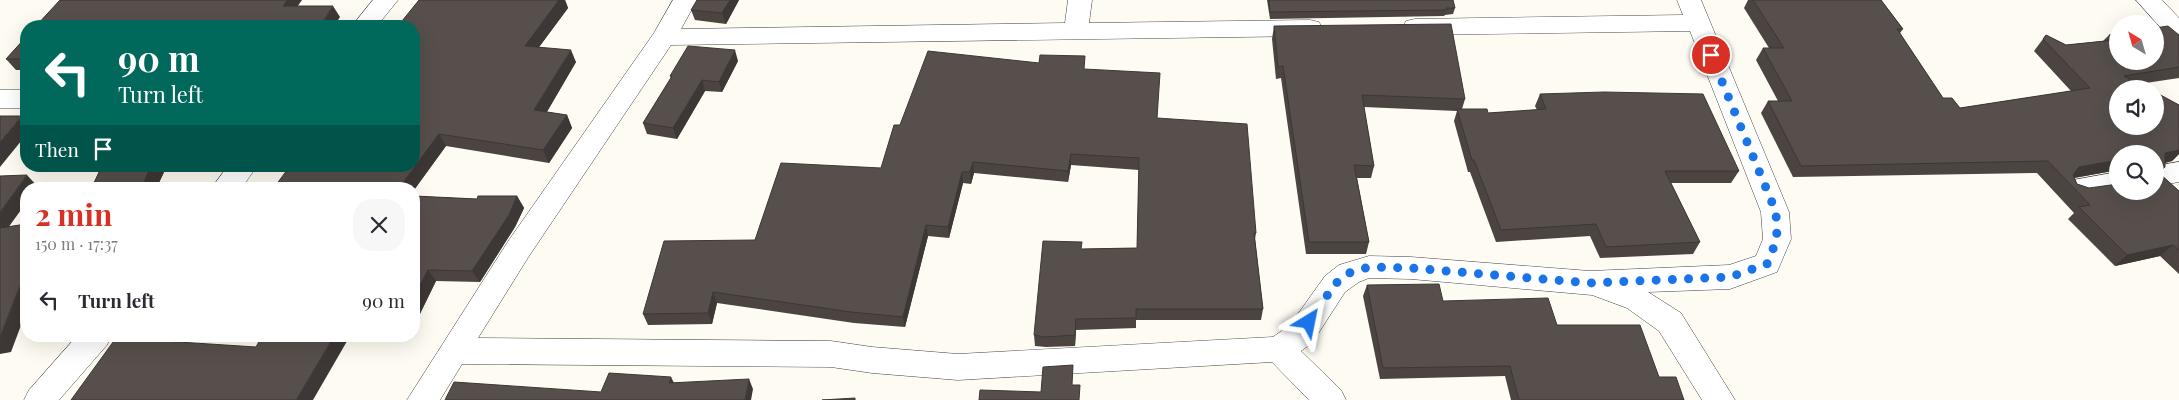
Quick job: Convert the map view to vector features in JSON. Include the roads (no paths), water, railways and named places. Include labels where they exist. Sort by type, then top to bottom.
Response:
[{"type":"street","points":[[369,20],[386,0]]},
{"type":"street","points":[[423,400],[519,248],[664,37],[685,0]]},
{"type":"street","points":[[1076,32],[1080,0]]},
{"type":"street","points":[[2148,0],[2179,32]]},
{"type":"street","points":[[454,351],[830,354],[872,360],[958,367],[1279,349],[1300,334],[1335,284],[1349,273],[1369,267],[1411,268],[1590,283],[1730,277],[1767,264],[1777,239],[1776,212],[1693,11],[1392,27]]},
{"type":"street","points":[[664,37],[1332,28]]},
{"type":"street","points":[[0,99],[20,99]]},
{"type":"street","points":[[231,182],[239,172]]},
{"type":"street","points":[[2164,174],[2179,172]]},
{"type":"street","points":[[2078,188],[2109,183]]},
{"type":"street","points":[[1590,283],[1637,300],[1670,322],[1719,400]]},
{"type":"street","points":[[40,400],[91,342]]},
{"type":"street","points":[[1279,349],[1330,400]]}]
